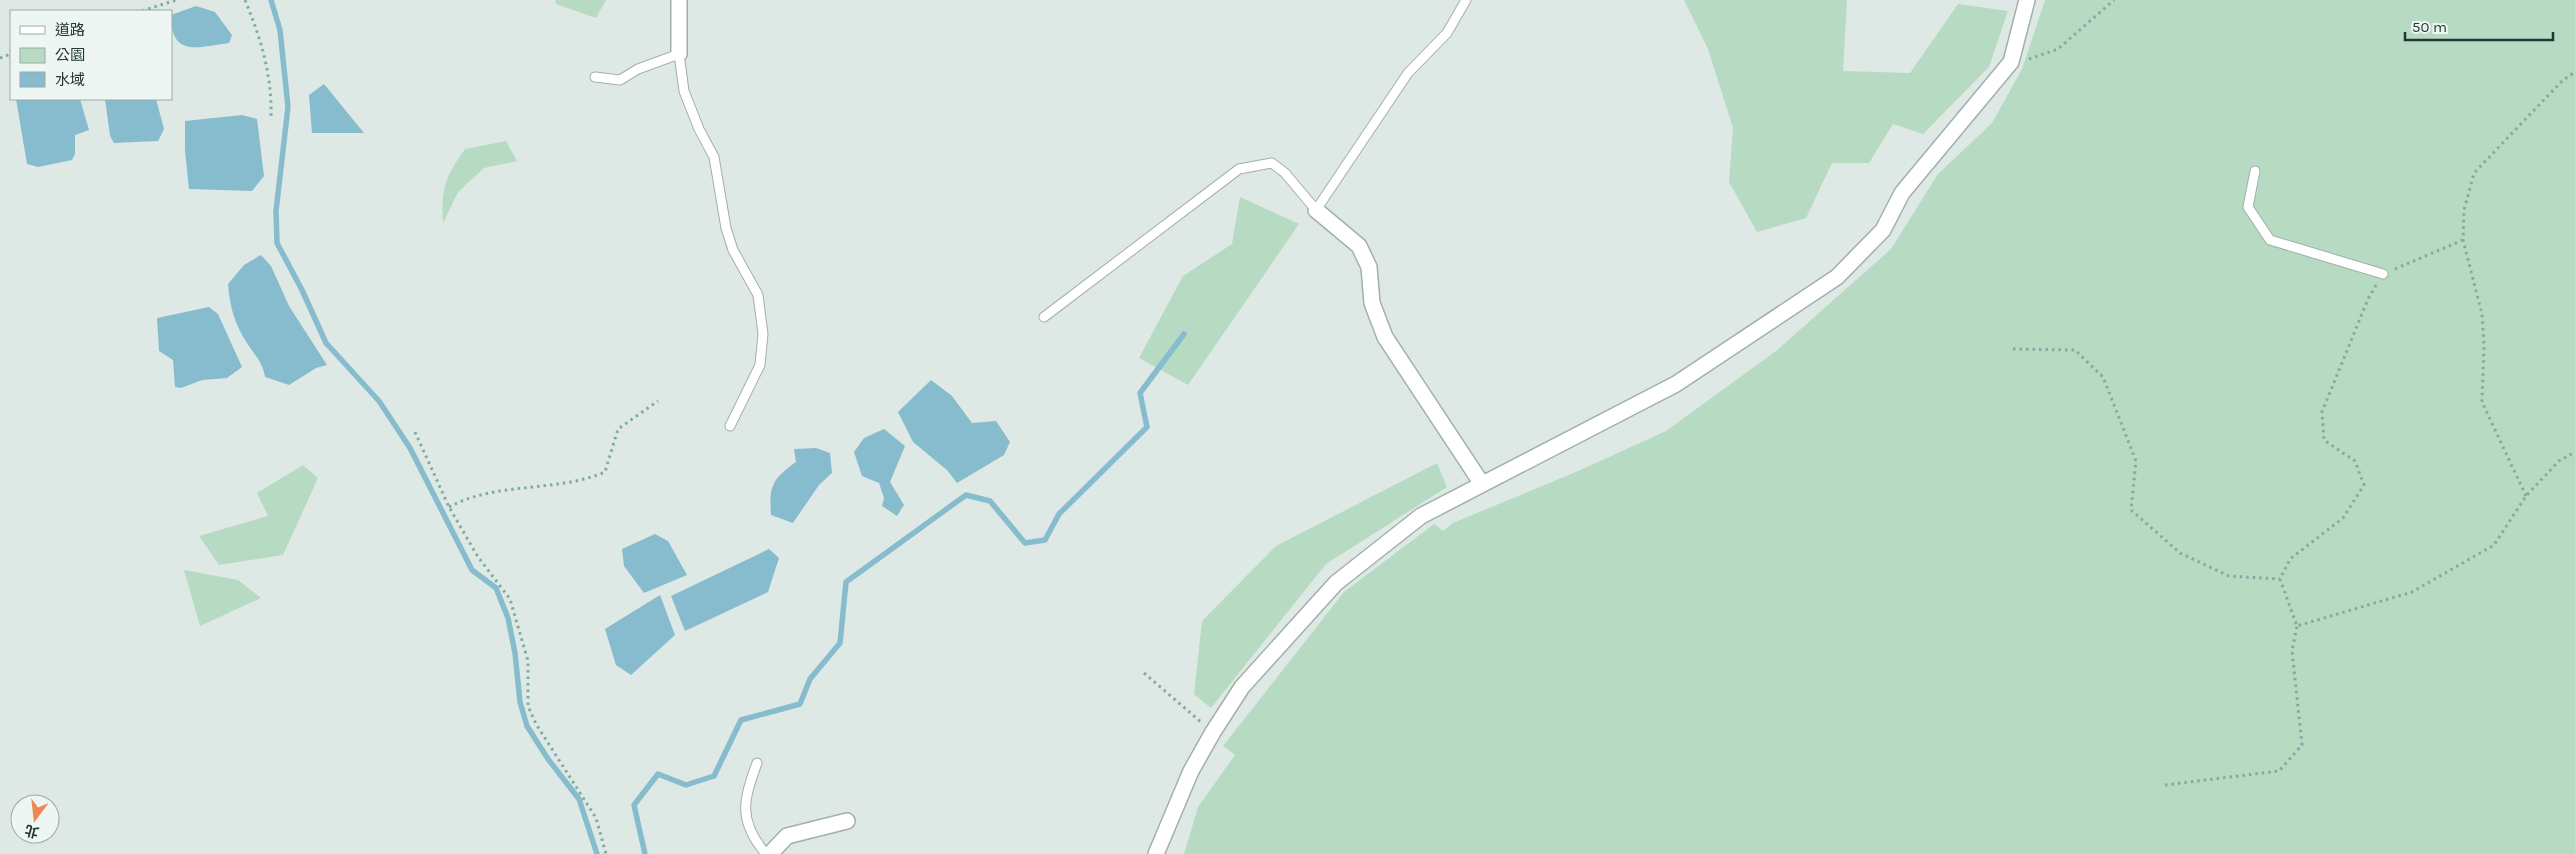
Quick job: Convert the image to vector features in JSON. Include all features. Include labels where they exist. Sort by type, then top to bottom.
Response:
[{"type":"street","points":[[678,54],[679,0]]},
{"type":"street","points":[[1156,854],[1191,771],[1242,687],[1336,583],[1421,516],[1676,384],[1837,277],[1883,230],[1902,193],[2012,62],[2027,0]]},
{"type":"street","points":[[1316,210],[1359,246],[1369,267],[1372,303],[1385,337],[1482,484]]},
{"type":"street","points":[[768,854],[787,836],[847,821]]},
{"type":"lane","points":[[1044,317],[1239,169],[1272,163],[1285,173],[1316,210],[1408,73],[1447,33],[1466,0]]},
{"type":"lane","points":[[595,77],[620,80],[638,69],[678,54],[684,91],[699,129],[714,157],[726,228],[732,250],[758,295],[763,334],[760,365],[730,426]]},
{"type":"lane","points":[[2255,171],[2248,207],[2270,240],[2383,274]]},
{"type":"lane","points":[[757,763],[745,800],[746,810],[752,837],[768,854]]},
{"type":"path","points":[[145,10],[176,0]]},
{"type":"path","points":[[246,0],[262,42],[270,75],[271,117]]},
{"type":"path","points":[[2012,62],[2038,58],[2058,49],[2114,0]]},
{"type":"path","points":[[2526,496],[2482,402],[2484,344],[2482,314],[2463,240],[2464,210],[2474,172],[2563,80],[2575,72]]},
{"type":"path","points":[[2165,785],[2279,771],[2302,745],[2292,651],[2297,626],[2280,579],[2290,559],[2343,518],[2364,485],[2354,461],[2324,440],[2322,412],[2368,299],[2383,274],[2463,240]]},
{"type":"path","points":[[2012,349],[2075,350],[2103,377],[2136,461],[2131,510],[2173,547],[2180,553],[2229,576],[2280,579]]},
{"type":"path","points":[[449,507],[460,501],[495,492],[590,479],[605,472],[618,430],[658,401]]},
{"type":"path","points":[[416,432],[449,507],[478,557],[510,599],[528,661],[528,706],[536,724],[596,818],[606,854]]},
{"type":"path","points":[[2297,626],[2412,592],[2494,545],[2526,496],[2559,461],[2575,452]]},
{"type":"path","points":[[1144,673],[1213,732]]},
{"type":"green space","points":[[555,0],[606,0],[596,18],[556,4]]},
{"type":"green space","points":[[1684,0],[1847,0],[1843,71],[1910,73],[1958,4],[2008,11],[1989,67],[1923,134],[1893,124],[1869,163],[1832,163],[1806,218],[1757,232],[1729,182],[1733,128],[1708,49]]},
{"type":"green space","points":[[2045,0],[2575,0],[2575,854],[1184,854],[1198,807],[1235,755],[1223,746],[1344,592],[1434,524],[1443,531],[1453,523],[1576,472],[1666,431],[1776,351],[1891,249],[1938,174],[1992,123],[2022,69]]},
{"type":"green space","points":[[506,141],[517,161],[484,168],[458,192],[443,223],[443,201],[446,184],[465,149]]},
{"type":"green space","points":[[1240,197],[1299,224],[1188,385],[1139,358],[1183,276],[1232,244]]},
{"type":"green space","points":[[1437,463],[1447,487],[1326,564],[1211,708],[1194,694],[1202,621],[1276,546]]},
{"type":"green space","points":[[303,465],[318,478],[283,555],[219,565],[199,536],[268,516],[257,493]]},
{"type":"green space","points":[[184,570],[238,580],[261,598],[200,626]]},
{"type":"water","points":[[196,6],[215,12],[232,35],[229,43],[197,47],[188,47],[181,44],[172,29],[172,15]]},
{"type":"water","points":[[324,84],[364,133],[312,133],[309,95]]},
{"type":"water","points":[[16,100],[80,100],[89,130],[75,135],[75,154],[72,160],[38,167],[27,164]]},
{"type":"water","points":[[105,100],[156,100],[164,129],[158,141],[114,143],[110,136]]},
{"type":"water","points":[[242,115],[257,119],[264,176],[252,191],[189,189],[185,151],[185,121]]},
{"type":"water","points":[[261,255],[271,266],[289,306],[327,365],[316,368],[289,385],[265,377],[261,364],[240,331],[230,301],[228,284],[244,265]]},
{"type":"water","points":[[209,307],[218,314],[242,367],[227,378],[202,380],[181,388],[175,387],[173,360],[159,351],[157,318]]},
{"type":"water","points":[[931,380],[952,396],[972,423],[996,421],[1010,442],[1004,455],[957,483],[947,470],[913,442],[898,412]]},
{"type":"water","points":[[884,429],[905,446],[890,482],[904,505],[897,516],[882,506],[884,498],[879,483],[862,476],[854,452],[864,438]]},
{"type":"water","points":[[816,448],[830,453],[832,473],[819,485],[793,523],[771,515],[771,497],[774,484],[782,473],[796,462],[794,449]]},
{"type":"water","points":[[655,534],[668,541],[687,575],[644,593],[624,566],[622,549]]},
{"type":"water","points":[[769,549],[779,558],[768,592],[685,631],[671,596]]},
{"type":"water","points":[[660,595],[675,635],[631,675],[616,665],[605,629]]},
{"type":"waterway","points":[[271,0],[280,30],[288,107],[276,211],[277,243],[302,290],[326,343],[379,401],[410,448],[472,570],[496,588],[508,618],[515,653],[520,702],[527,726],[548,759],[579,799],[597,854]]},
{"type":"waterway","points":[[645,854],[634,805],[658,774],[686,785],[714,776],[741,720],[800,704],[810,679],[840,643],[846,582],[966,495],[990,501],[1025,543],[1045,540],[1059,514],[1147,427],[1140,393],[1184,334]]}]
